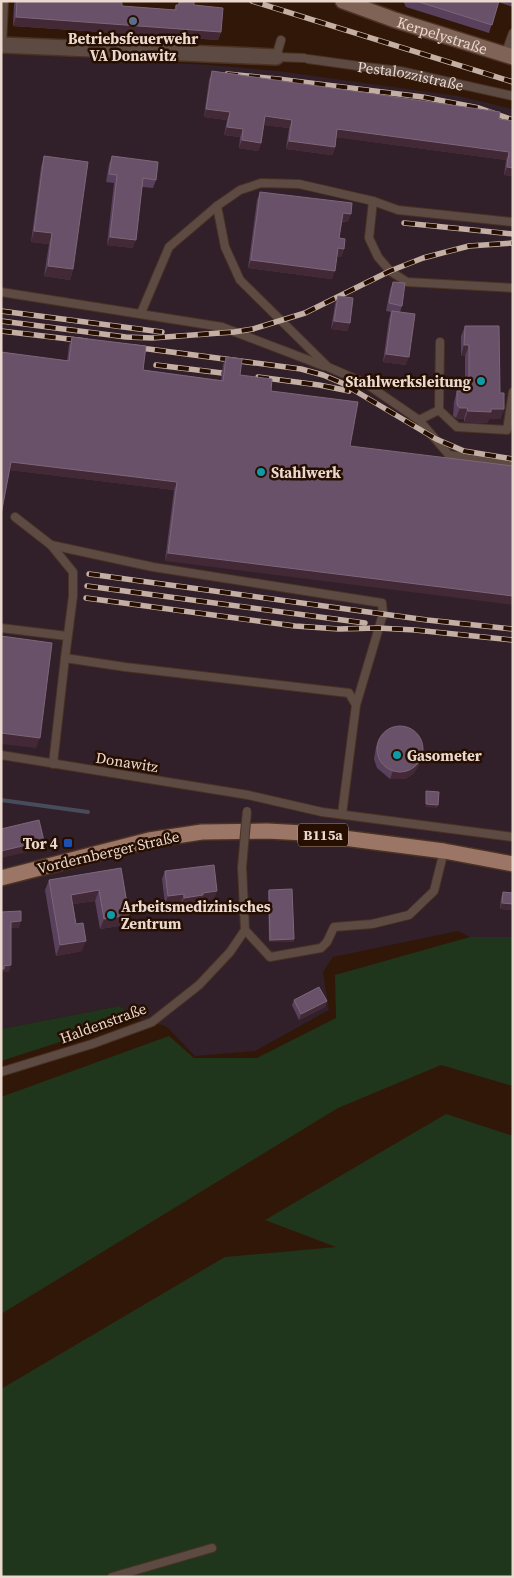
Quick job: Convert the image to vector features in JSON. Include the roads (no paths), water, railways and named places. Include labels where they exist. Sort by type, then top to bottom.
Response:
[{"type":"main road","name":"Kerpelystraße","points":[[343,1],[395,20],[509,56]]},
{"type":"main road","name":"Vordernberger Straße","points":[[1,878],[149,840],[202,832],[267,831],[305,833],[444,850],[513,864]]},
{"type":"street","name":"Pestalozzistraße","points":[[1,45],[276,57]]},
{"type":"lane","points":[[1,45],[4,1]]},
{"type":"lane","points":[[509,56],[513,33]]},
{"type":"lane","points":[[276,57],[281,40]]},
{"type":"lane","name":"Pestalozzistraße","points":[[276,57],[306,58],[400,71],[513,96]]},
{"type":"lane","points":[[141,313],[169,247],[217,206],[240,190],[261,183],[298,184],[373,201],[398,210],[513,222]]},
{"type":"lane","points":[[373,201],[369,238],[378,257],[390,270],[407,282],[513,288]]},
{"type":"lane","points":[[217,206],[225,247],[240,280],[328,367]]},
{"type":"lane","points":[[1,292],[222,327],[365,383],[419,420],[449,455],[513,464]]},
{"type":"lane","points":[[440,342],[439,410],[457,427],[507,430],[513,392]]},
{"type":"lane","points":[[419,420],[439,410]]},
{"type":"lane","points":[[15,518],[51,545],[73,572],[73,596],[53,764]]},
{"type":"lane","points":[[51,545],[153,567],[382,603],[383,614],[356,705],[342,814]]},
{"type":"lane","points":[[1,628],[67,636]]},
{"type":"lane","points":[[65,658],[125,667],[349,693],[356,705]]},
{"type":"lane","name":"Donawitz","points":[[1,755],[248,795],[322,812],[513,837]]},
{"type":"lane","points":[[248,795],[242,867],[245,930],[270,957],[321,948],[327,942],[334,927],[372,924],[409,915],[434,891],[444,850]]},
{"type":"lane","name":"Haldenstraße","points":[[1,1072],[92,1044],[152,1022],[200,985],[230,952],[245,930]]},
{"type":"lane","points":[[112,1577],[212,1548]]},
{"type":"waterway","points":[[1,800],[88,812]]},
{"type":"railway","points":[[252,1],[513,82]]},
{"type":"railway","points":[[227,74],[423,97],[479,108],[513,120]]},
{"type":"railway","points":[[404,223],[513,234]]},
{"type":"railway","points":[[1,321],[126,337],[152,338],[234,332],[253,329],[305,313],[390,271],[423,258],[469,246],[513,243]]},
{"type":"railway","points":[[1,311],[162,332]]},
{"type":"railway","points":[[1,331],[86,341]]},
{"type":"railway","points":[[133,347],[301,369],[323,375],[342,383],[436,439],[464,451],[513,459]]},
{"type":"railway","points":[[156,365],[222,373]]},
{"type":"railway","points":[[258,377],[349,391]]},
{"type":"railway","points":[[89,574],[427,620],[513,629]]},
{"type":"railway","points":[[87,586],[365,623]]},
{"type":"railway","points":[[86,598],[295,626],[339,629],[378,628],[415,630],[513,640]]},
{"type":"place","name":"Betriebsfeuerwehr VA Donawitz","points":[[133,21]]},
{"type":"place","name":"Stahlwerksleitung","points":[[481,381]]},
{"type":"place","name":"Stahlwerk","points":[[261,472]]},
{"type":"place","name":"Gasometer","points":[[397,755]]},
{"type":"place","name":"Tor 4","points":[[68,843]]},
{"type":"place","name":"Arbeitsmedizinisches Zentrum","points":[[111,915]]}]
